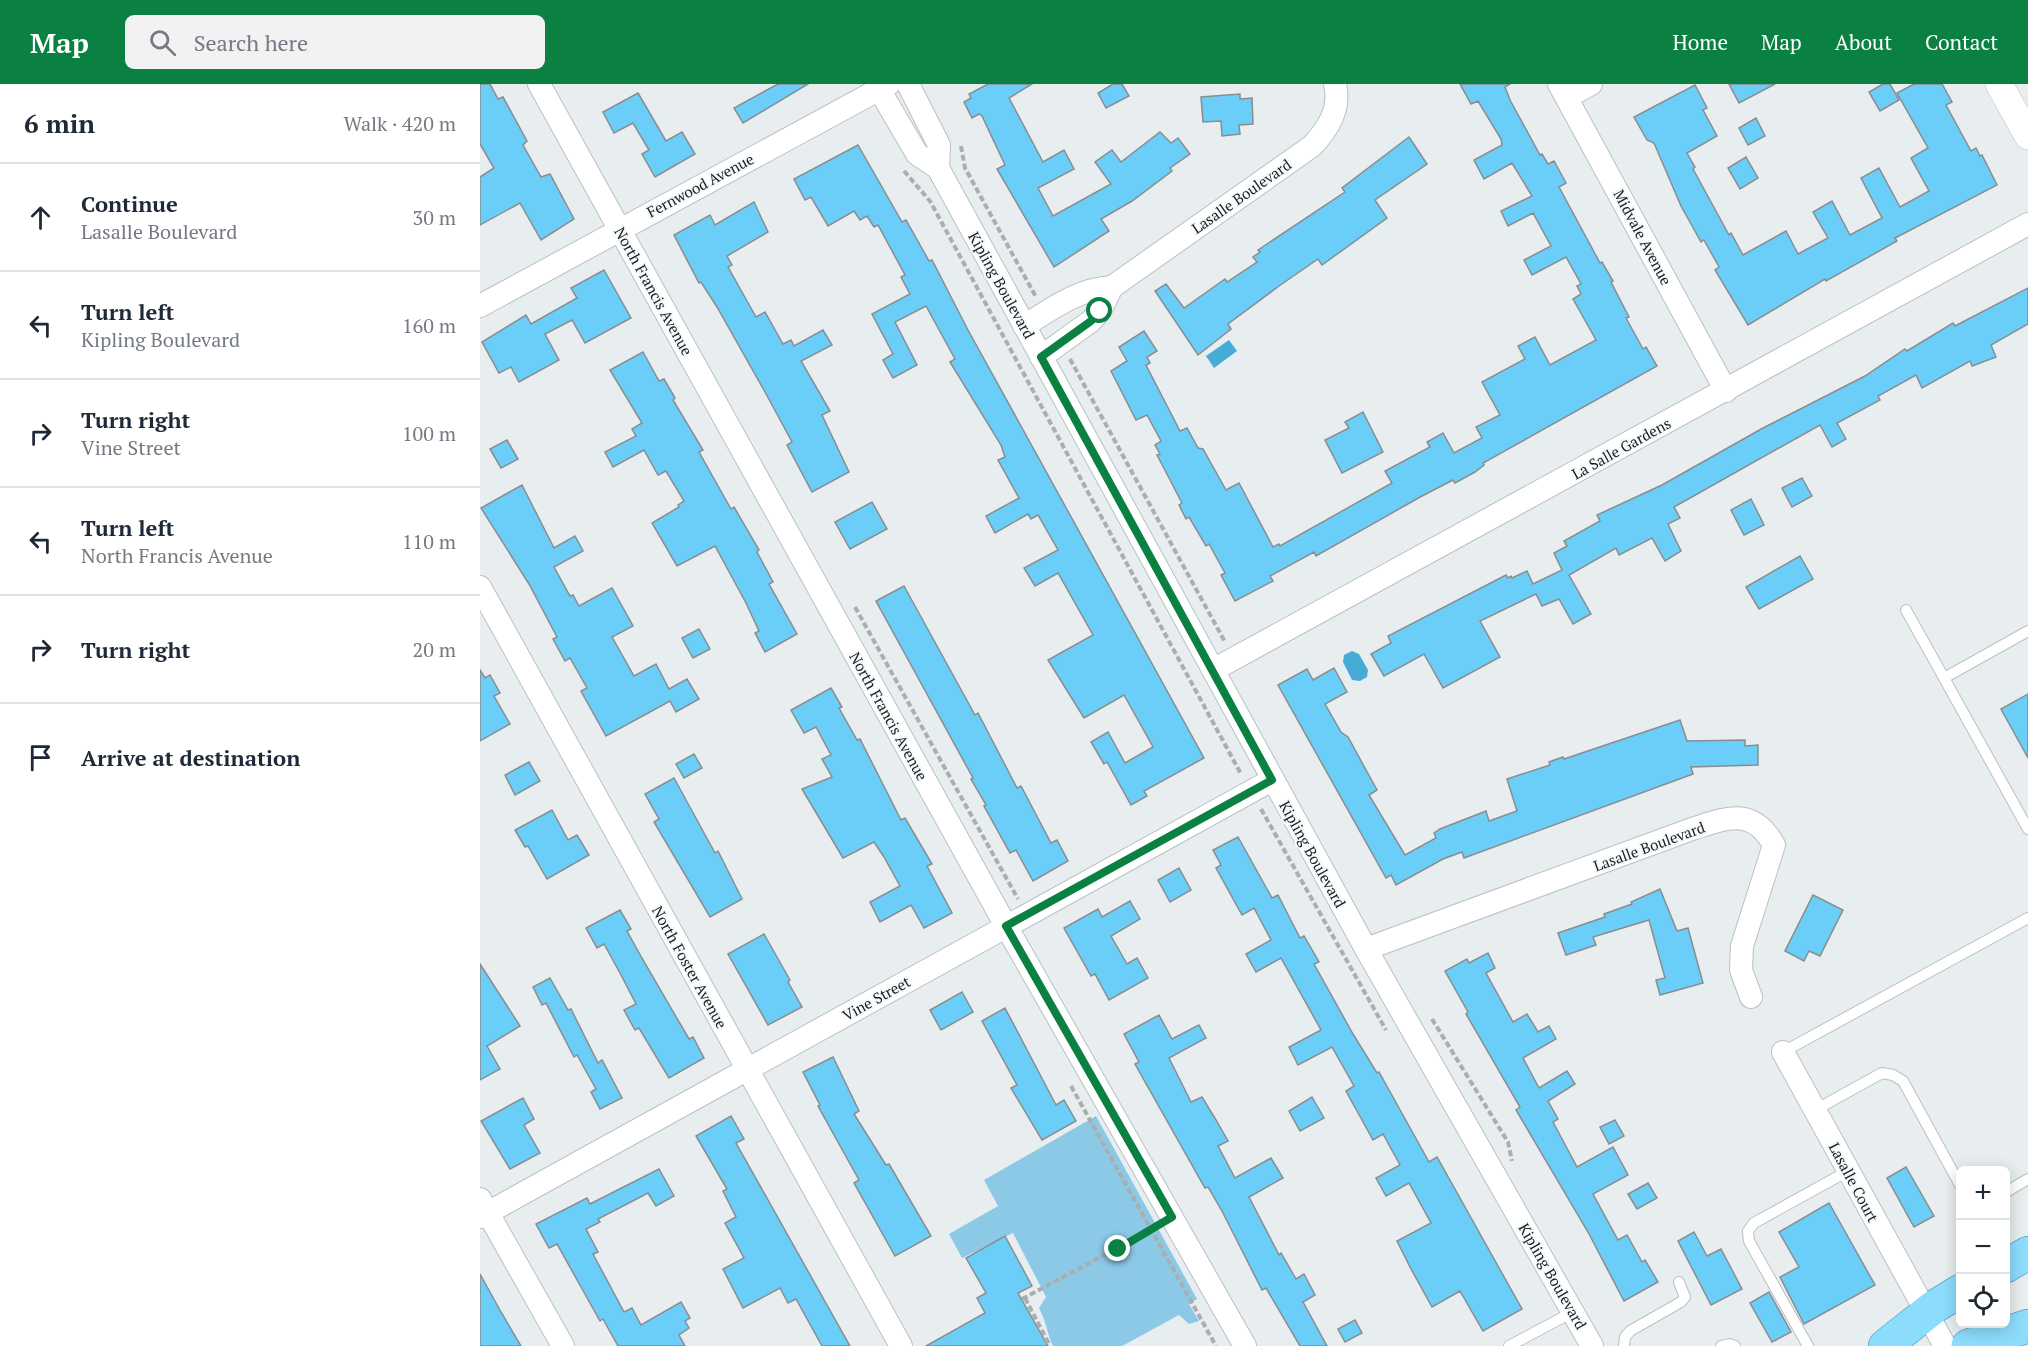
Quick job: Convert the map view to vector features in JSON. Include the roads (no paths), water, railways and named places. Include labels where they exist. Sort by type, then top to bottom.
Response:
[{"type":"main road","points":[[2010,1264],[2028,1253]]},
{"type":"main road","points":[[1886,1346],[1927,1312],[1956,1294]]},
{"type":"main road","points":[[1968,1346],[2028,1326]]},
{"type":"street","name":"North Francis Avenue","points":[[539,84],[1006,926],[1245,1346]]},
{"type":"street","name":"Kipling Boulevard","points":[[908,84],[939,145],[938,168]]},
{"type":"street","name":"Lasalle Boulevard","points":[[1024,326],[1078,294],[1092,288],[1112,286],[1312,146],[1328,129],[1336,108],[1335,84]]},
{"type":"street","points":[[1563,91],[1591,84]]},
{"type":"street","points":[[1999,84],[2028,136]]},
{"type":"street","name":"Fernwood Avenue","points":[[480,306],[882,86]]},
{"type":"street","name":"Kipling Boulevard","points":[[882,86],[917,154],[938,168],[1272,780],[1592,1346]]},
{"type":"street","name":"Midvale Avenue","points":[[1563,91],[1726,391]]},
{"type":"street","name":"La Salle Gardens","points":[[1213,670],[2028,224]]},
{"type":"street","name":"Lasalle Boulevard","points":[[1041,357],[1100,311],[1112,286]]},
{"type":"street","name":"North Foster Avenue","points":[[480,587],[901,1346]]},
{"type":"street","name":"Vine Street","points":[[483,1210],[748,1070],[1272,780]]},
{"type":"street","name":"Lasalle Boulevard","points":[[1366,949],[1692,829],[1731,817],[1754,821],[1765,829],[1774,845],[1743,946],[1741,970],[1751,997]]},
{"type":"street","name":"Lasalle Court","points":[[1783,1052],[1945,1346]]},
{"type":"street","points":[[483,1210],[563,1346]]},
{"type":"lane","points":[[1906,610],[2028,829]]},
{"type":"lane","points":[[1944,678],[2028,631]]},
{"type":"lane","points":[[1783,1052],[2028,918]]},
{"type":"lane","points":[[1815,1110],[1882,1073],[1893,1075],[1903,1081],[1956,1178]]},
{"type":"lane","points":[[1808,1346],[1749,1241],[1748,1231],[1754,1223],[1848,1171]]},
{"type":"lane","points":[[2010,1190],[2028,1179]]},
{"type":"lane","points":[[1624,1346],[1625,1336],[1630,1331],[1682,1302],[1685,1297],[1679,1282]]},
{"type":"lane","points":[[1509,1346],[1574,1312]]},
{"type":"lane","points":[[1721,1346],[1729,1344],[1734,1346]]}]
